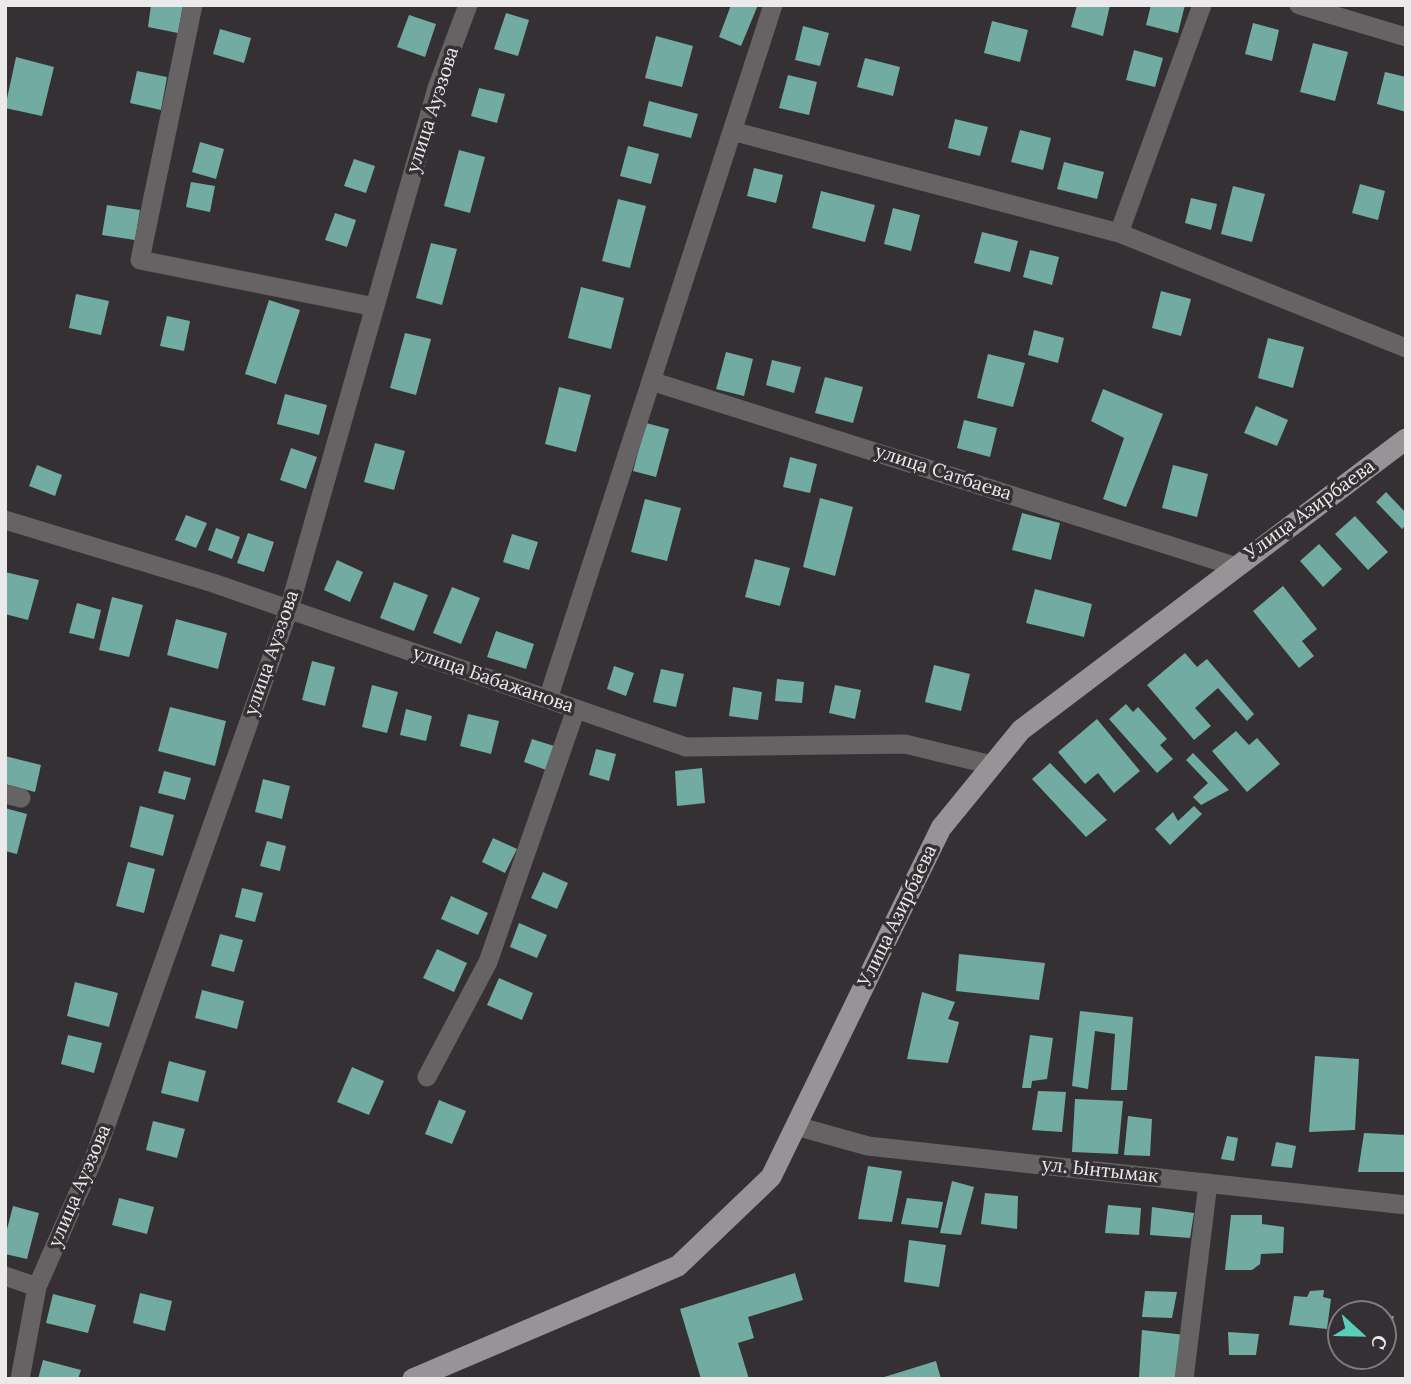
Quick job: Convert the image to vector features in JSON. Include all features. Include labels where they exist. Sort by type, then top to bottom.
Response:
[{"type":"main road","name":"Улица Азирбаева","points":[[413,1379],[678,1266],[771,1177],[941,828],[1021,730],[1234,566],[1406,439]]},
{"type":"street","points":[[193,5],[141,260],[375,307]]},
{"type":"street","name":"улица Ауэзова","points":[[20,1379],[37,1287],[96,1153],[289,609],[437,88],[468,5]]},
{"type":"street","points":[[548,699],[773,5]]},
{"type":"street","points":[[1119,233],[1202,5]]},
{"type":"street","points":[[1299,5],[1406,37]]},
{"type":"street","points":[[732,131],[1119,233],[1406,348]]},
{"type":"street","name":"улица Сатбаева","points":[[651,381],[1234,566]]},
{"type":"street","name":"улица Бабажанова","points":[[5,520],[289,609],[686,747],[905,744],[992,765]]},
{"type":"street","points":[[426,1077],[488,962],[576,709]]},
{"type":"street","name":"ул. Ынтымак","points":[[796,1126],[868,1146],[1406,1205]]},
{"type":"street","points":[[1184,1379],[1208,1183]]},
{"type":"street","points":[[5,1276],[37,1287]]},
{"type":"building","points":[[151,5],[183,5],[178,33],[148,27]]},
{"type":"building","points":[[731,5],[758,5],[741,46],[719,37]]},
{"type":"building","points":[[1077,5],[1110,5],[1103,36],[1071,27]]},
{"type":"building","points":[[1151,5],[1185,5],[1178,33],[1146,25]]},
{"type":"building","points":[[506,13],[529,20],[518,56],[494,49]]},
{"type":"building","points":[[409,15],[436,24],[425,57],[397,47]]},
{"type":"building","points":[[992,21],[1028,30],[1020,62],[984,53]]},
{"type":"building","points":[[1253,23],[1279,30],[1272,61],[1245,54]]},
{"type":"building","points":[[803,26],[829,33],[820,66],[795,60]]},
{"type":"building","points":[[220,29],[251,38],[244,63],[213,54]]},
{"type":"building","points":[[656,36],[693,46],[682,87],[645,78]]},
{"type":"building","points":[[1313,43],[1348,52],[1335,101],[1300,92]]},
{"type":"building","points":[[1134,50],[1163,58],[1155,87],[1126,80]]},
{"type":"building","points":[[16,57],[54,67],[42,116],[5,108]]},
{"type":"building","points":[[865,58],[900,67],[893,96],[857,87]]},
{"type":"building","points":[[137,71],[167,77],[161,110],[130,103]]},
{"type":"building","points":[[1385,72],[1406,77],[1406,112],[1377,104]]},
{"type":"building","points":[[788,75],[817,82],[809,115],[779,108]]},
{"type":"building","points":[[479,88],[505,94],[497,123],[471,116]]},
{"type":"building","points":[[649,101],[698,114],[691,138],[643,126]]},
{"type":"building","points":[[955,119],[988,127],[980,156],[948,148]]},
{"type":"building","points":[[1020,130],[1051,138],[1043,170],[1011,162]]},
{"type":"building","points":[[200,142],[224,149],[216,179],[192,172]]},
{"type":"building","points":[[628,146],[659,154],[651,184],[620,176]]},
{"type":"building","points":[[459,150],[485,157],[470,213],[444,206]]},
{"type":"building","points":[[354,159],[375,166],[366,193],[344,186]]},
{"type":"building","points":[[1064,162],[1104,172],[1097,199],[1057,189]]},
{"type":"building","points":[[754,168],[783,175],[776,203],[747,196]]},
{"type":"building","points":[[191,182],[215,186],[210,212],[186,207]]},
{"type":"building","points":[[1360,184],[1385,191],[1378,220],[1352,213]]},
{"type":"building","points":[[1233,186],[1265,194],[1252,242],[1221,234]]},
{"type":"building","points":[[821,191],[875,205],[865,242],[812,228]]},
{"type":"building","points":[[1191,198],[1217,204],[1211,230],[1185,223]]},
{"type":"building","points":[[618,199],[646,206],[630,268],[602,261]]},
{"type":"building","points":[[107,205],[140,210],[135,240],[102,235]]},
{"type":"building","points":[[893,208],[920,215],[911,251],[884,244]]},
{"type":"building","points":[[335,213],[356,220],[347,247],[325,240]]},
{"type":"building","points":[[982,232],[1018,241],[1010,272],[974,263]]},
{"type":"building","points":[[431,243],[457,249],[442,305],[416,298]]},
{"type":"building","points":[[1030,250],[1059,257],[1052,285],[1023,277]]},
{"type":"building","points":[[581,287],[624,298],[611,349],[568,338]]},
{"type":"building","points":[[1161,291],[1191,299],[1181,336],[1152,328]]},
{"type":"building","points":[[76,294],[109,301],[101,335],[69,328]]},
{"type":"building","points":[[269,300],[300,310],[276,384],[245,374]]},
{"type":"building","points":[[167,316],[190,321],[184,351],[160,346]]},
{"type":"building","points":[[1034,330],[1064,338],[1058,363],[1028,355]]},
{"type":"building","points":[[405,333],[431,339],[416,395],[390,388]]},
{"type":"building","points":[[1268,338],[1304,347],[1293,388],[1258,378]]},
{"type":"building","points":[[726,352],[753,359],[744,396],[716,389]]},
{"type":"building","points":[[988,354],[1025,363],[1013,407],[977,398]]},
{"type":"building","points":[[772,360],[801,367],[794,393],[766,385]]},
{"type":"building","points":[[825,377],[863,387],[853,423],[815,413]]},
{"type":"building","points":[[559,387],[591,395],[576,452],[545,444]]},
{"type":"building","points":[[1103,389],[1163,414],[1126,507],[1103,499],[1124,438],[1091,421]]},
{"type":"building","points":[[285,394],[327,405],[319,435],[277,424]]},
{"type":"building","points":[[1256,406],[1288,420],[1277,446],[1244,433]]},
{"type":"building","points":[[964,420],[997,428],[990,457],[957,448]]},
{"type":"building","points":[[646,423],[669,429],[656,477],[633,471]]},
{"type":"building","points":[[375,443],[405,451],[394,490],[364,482]]},
{"type":"building","points":[[291,448],[317,457],[306,489],[280,480]]},
{"type":"building","points":[[790,457],[817,464],[810,493],[783,487]]},
{"type":"building","points":[[37,465],[62,475],[55,496],[29,486]]},
{"type":"building","points":[[1173,465],[1208,474],[1197,517],[1162,508]]},
{"type":"building","points":[[1386,492],[1406,513],[1406,525],[1402,529],[1376,502]]},
{"type":"building","points":[[820,498],[853,507],[835,576],[803,567]]},
{"type":"building","points":[[645,499],[681,508],[667,561],[631,552]]},
{"type":"building","points":[[1022,513],[1060,523],[1051,560],[1012,550]]},
{"type":"building","points":[[186,515],[207,523],[196,548],[175,540]]},
{"type":"building","points":[[1355,516],[1388,552],[1368,570],[1335,534]]},
{"type":"building","points":[[216,528],[240,537],[232,559],[208,550]]},
{"type":"building","points":[[248,533],[274,542],[264,572],[237,563]]},
{"type":"building","points":[[512,534],[538,542],[529,570],[503,562]]},
{"type":"building","points":[[1319,544],[1342,569],[1323,587],[1300,561]]},
{"type":"building","points":[[755,559],[790,568],[780,606],[745,597]]},
{"type":"building","points":[[337,560],[363,572],[350,602],[324,590]]},
{"type":"building","points":[[5,572],[39,580],[28,620],[5,614]]},
{"type":"building","points":[[394,582],[428,595],[414,631],[380,618]]},
{"type":"building","points":[[1283,586],[1317,629],[1302,641],[1314,656],[1299,668],[1253,611]]},
{"type":"building","points":[[452,587],[480,598],[461,644],[433,633]]},
{"type":"building","points":[[1035,589],[1092,604],[1084,637],[1026,623]]},
{"type":"building","points":[[112,597],[143,605],[129,657],[99,650]]},
{"type":"building","points":[[77,603],[101,610],[94,639],[69,633]]},
{"type":"building","points":[[176,619],[227,633],[218,669],[167,655]]},
{"type":"building","points":[[496,631],[534,644],[526,669],[487,657]]},
{"type":"building","points":[[1185,653],[1197,667],[1207,659],[1254,714],[1247,721],[1218,688],[1195,708],[1211,726],[1194,740],[1147,685]]},
{"type":"building","points":[[312,661],[335,667],[325,706],[302,700]]},
{"type":"building","points":[[934,665],[970,674],[961,711],[925,702]]},
{"type":"building","points":[[614,666],[634,673],[626,696],[607,689]]},
{"type":"building","points":[[661,669],[684,674],[676,707],[653,702]]},
{"type":"building","points":[[777,679],[804,682],[802,703],[775,701]]},
{"type":"building","points":[[372,685],[398,692],[387,733],[362,727]]},
{"type":"building","points":[[835,685],[861,690],[855,719],[829,713]]},
{"type":"building","points":[[733,687],[762,692],[758,720],[729,716]]},
{"type":"building","points":[[1126,704],[1133,712],[1138,707],[1167,739],[1160,745],[1173,759],[1157,773],[1109,719]]},
{"type":"building","points":[[170,707],[226,721],[215,766],[158,751]]},
{"type":"building","points":[[406,709],[432,716],[426,741],[400,735]]},
{"type":"building","points":[[468,714],[499,721],[491,754],[460,746]]},
{"type":"building","points":[[1097,719],[1140,771],[1114,793],[1098,773],[1085,784],[1058,752]]},
{"type":"building","points":[[1236,731],[1249,745],[1257,738],[1280,764],[1247,792],[1212,751]]},
{"type":"building","points":[[532,739],[557,747],[549,771],[524,762]]},
{"type":"building","points":[[596,749],[616,754],[609,781],[589,775]]},
{"type":"building","points":[[1193,753],[1229,790],[1201,805],[1193,797],[1208,783],[1186,760]]},
{"type":"building","points":[[5,756],[41,765],[35,792],[5,784]]},
{"type":"building","points":[[1050,763],[1107,820],[1086,837],[1032,779]]},
{"type":"building","points":[[702,768],[705,803],[677,806],[675,771]]},
{"type":"building","points":[[164,771],[191,778],[185,800],[158,793]]},
{"type":"building","points":[[263,779],[290,786],[282,819],[255,812]]},
{"type":"building","points":[[140,806],[174,815],[163,856],[130,847]]},
{"type":"building","points":[[1194,806],[1202,814],[1170,845],[1155,829],[1173,812],[1178,821]]},
{"type":"building","points":[[5,808],[27,814],[17,854],[5,851]]},
{"type":"building","points":[[493,838],[517,849],[505,873],[482,862]]},
{"type":"building","points":[[267,841],[286,846],[280,871],[260,866]]},
{"type":"building","points":[[128,862],[155,869],[144,913],[116,906]]},
{"type":"building","points":[[543,872],[568,883],[557,909],[531,898]]},
{"type":"building","points":[[242,888],[263,893],[255,922],[235,917]]},
{"type":"building","points":[[451,896],[488,913],[478,935],[441,919]]},
{"type":"building","points":[[519,923],[547,935],[537,958],[510,947]]},
{"type":"building","points":[[220,934],[243,940],[234,972],[211,966]]},
{"type":"building","points":[[437,949],[467,963],[454,992],[423,978]]},
{"type":"building","points":[[959,954],[1045,963],[1039,1000],[956,991]]},
{"type":"building","points":[[499,978],[533,993],[522,1020],[487,1005]]},
{"type":"building","points":[[75,982],[118,993],[109,1027],[67,1016]]},
{"type":"building","points":[[202,990],[244,1001],[237,1029],[195,1018]]},
{"type":"building","points":[[922,992],[955,1002],[948,1019],[959,1022],[948,1063],[907,1059]]},
{"type":"building","points":[[1080,1011],[1133,1017],[1127,1090],[1111,1090],[1115,1034],[1095,1031],[1088,1089],[1072,1086]]},
{"type":"building","points":[[68,1035],[102,1043],[94,1073],[61,1064]]},
{"type":"building","points":[[1030,1035],[1053,1038],[1047,1079],[1032,1081],[1031,1088],[1022,1088]]},
{"type":"building","points":[[1315,1056],[1359,1059],[1355,1130],[1309,1132]]},
{"type":"building","points":[[169,1061],[206,1071],[198,1102],[161,1093]]},
{"type":"building","points":[[352,1067],[384,1081],[369,1115],[337,1102]]},
{"type":"building","points":[[1038,1091],[1066,1092],[1062,1132],[1032,1130]]},
{"type":"building","points":[[1075,1099],[1123,1101],[1118,1154],[1072,1152]]},
{"type":"building","points":[[439,1100],[466,1111],[452,1144],[425,1134]]},
{"type":"building","points":[[1128,1116],[1152,1119],[1150,1156],[1124,1155]]},
{"type":"building","points":[[153,1121],[185,1129],[177,1158],[146,1150]]},
{"type":"building","points":[[1364,1133],[1406,1135],[1404,1172],[1358,1172]]},
{"type":"building","points":[[1227,1136],[1238,1138],[1234,1161],[1221,1159]]},
{"type":"building","points":[[1276,1142],[1296,1146],[1292,1168],[1271,1166]]},
{"type":"building","points":[[868,1166],[902,1171],[892,1222],[858,1219]]},
{"type":"building","points":[[952,1181],[974,1187],[961,1235],[940,1233]]},
{"type":"building","points":[[985,1193],[1018,1196],[1017,1229],[981,1224]]},
{"type":"building","points":[[119,1198],[154,1207],[147,1234],[112,1225]]},
{"type":"building","points":[[907,1198],[943,1202],[938,1228],[901,1224]]},
{"type":"building","points":[[1108,1205],[1141,1208],[1139,1235],[1105,1233]]},
{"type":"building","points":[[13,1206],[39,1213],[27,1259],[5,1254],[5,1237]]},
{"type":"building","points":[[1152,1207],[1194,1213],[1190,1238],[1150,1235]]},
{"type":"building","points":[[1231,1215],[1262,1215],[1262,1224],[1284,1227],[1283,1253],[1261,1254],[1260,1264],[1252,1270],[1225,1270]]},
{"type":"building","points":[[909,1240],[946,1245],[939,1287],[904,1282]]},
{"type":"building","points":[[795,1273],[803,1300],[748,1317],[754,1338],[738,1343],[749,1379],[701,1379],[680,1309]]},
{"type":"building","points":[[1324,1290],[1323,1297],[1331,1299],[1327,1300],[1327,1329],[1289,1325],[1294,1296],[1307,1297],[1310,1291]]},
{"type":"building","points":[[1145,1291],[1177,1292],[1172,1318],[1142,1317]]},
{"type":"building","points":[[140,1293],[172,1301],[165,1331],[133,1323]]},
{"type":"building","points":[[53,1294],[96,1305],[88,1333],[46,1323]]},
{"type":"building","points":[[1142,1330],[1185,1335],[1178,1379],[1139,1377]]},
{"type":"building","points":[[1228,1332],[1259,1334],[1256,1355],[1229,1355]]},
{"type":"building","points":[[43,1360],[81,1370],[78,1379],[38,1379]]},
{"type":"building","points":[[936,1361],[941,1379],[881,1378]]}]
